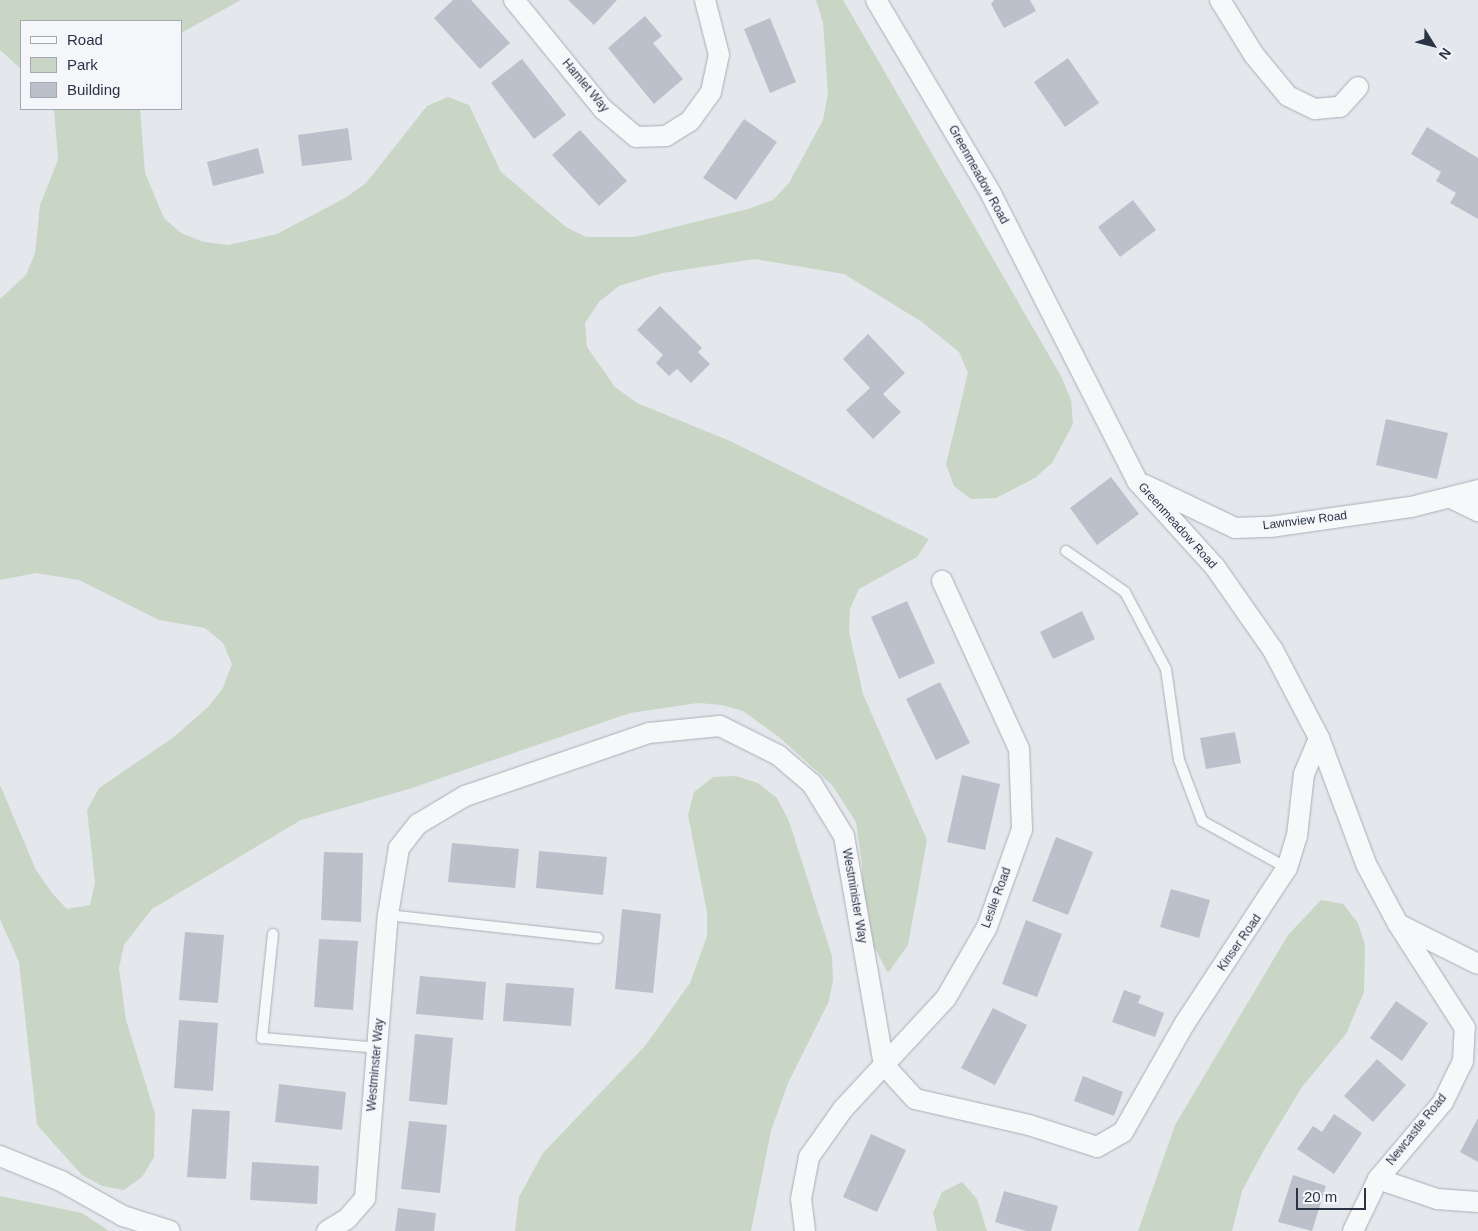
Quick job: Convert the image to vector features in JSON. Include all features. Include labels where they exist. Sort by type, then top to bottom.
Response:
[{"type":"street","name":"Hamlet Way","points":[[514,0],[603,109],[636,138],[666,136],[690,121],[710,92],[719,54],[705,0]]},
{"type":"street","name":"Greenmeadow Road","points":[[876,0],[990,194],[1137,481],[1215,567],[1273,650],[1319,738],[1366,864],[1398,924]]},
{"type":"street","points":[[1220,0],[1254,55],[1288,96],[1315,109],[1340,107],[1358,87]]},
{"type":"street","name":"Lawnview Road","points":[[1137,481],[1235,528],[1270,527],[1453,499],[1478,490]]},
{"type":"street","points":[[1453,499],[1478,511]]},
{"type":"street","name":"Leslie Road","points":[[805,1231],[802,1199],[809,1156],[843,1109],[946,998],[988,927],[1022,829],[1019,749],[942,581]]},
{"type":"street","name":"Westminister Way","points":[[392,881],[399,848],[418,824],[465,796],[649,733],[720,726],[778,755],[812,784],[844,836],[884,1065]]},
{"type":"street","name":"Kinser Road","points":[[884,1065],[915,1099],[1029,1125],[1097,1147],[1123,1132],[1184,1023],[1287,868],[1297,836],[1304,774],[1319,738]]},
{"type":"street","name":"Westminster Way","points":[[327,1231],[347,1219],[365,1198],[392,881]]},
{"type":"street","points":[[1398,924],[1478,964]]},
{"type":"street","name":"Newcastle Road","points":[[1353,1231],[1378,1179],[1443,1102],[1463,1061],[1465,1028],[1398,924]]},
{"type":"street","points":[[0,1156],[61,1181],[123,1216],[170,1231]]},
{"type":"street","points":[[1378,1179],[1436,1199],[1478,1202]]},
{"type":"lane","points":[[1066,551],[1125,592],[1166,669],[1179,760],[1202,821],[1287,868]]},
{"type":"lane","points":[[388,915],[598,938]]},
{"type":"lane","points":[[273,934],[262,1038],[378,1048]]},
{"type":"green space","points":[[0,0],[241,0],[182,32],[182,20],[20,20],[20,68],[0,50]]},
{"type":"green space","points":[[816,0],[843,0],[1061,376],[1071,400],[1073,424],[1052,463],[1035,478],[996,498],[971,499],[954,486],[946,464],[968,373],[959,352],[922,322],[844,274],[755,259],[662,273],[619,286],[599,302],[585,323],[587,347],[615,387],[637,403],[730,441],[929,539],[917,557],[859,589],[850,609],[849,632],[863,694],[927,840],[908,945],[888,973],[863,926],[862,865],[856,822],[832,785],[780,738],[743,711],[722,705],[698,703],[630,713],[409,789],[301,820],[152,909],[124,945],[119,968],[126,1020],[155,1114],[154,1157],[142,1177],[124,1190],[102,1186],[82,1175],[37,1125],[19,962],[0,919],[0,785],[36,870],[52,893],[67,909],[90,905],[95,882],[87,810],[99,788],[174,737],[209,706],[223,688],[232,664],[223,643],[205,628],[159,620],[79,580],[36,573],[0,580],[0,299],[26,275],[35,253],[40,205],[58,160],[54,110],[140,110],[145,173],[164,218],[181,233],[204,242],[229,245],[277,234],[345,198],[366,183],[427,106],[448,97],[469,105],[501,172],[566,227],[586,237],[634,237],[748,209],[773,200],[789,183],[823,120],[828,94],[823,23]]},
{"type":"green space","points":[[736,776],[758,783],[777,798],[789,821],[832,956],[833,980],[829,1001],[788,1083],[771,1131],[751,1231],[515,1231],[519,1197],[543,1153],[645,1046],[690,983],[707,936],[707,912],[688,815],[694,792],[713,777]]},
{"type":"green space","points":[[1321,900],[1343,904],[1358,923],[1365,945],[1364,992],[1346,1034],[1302,1087],[1265,1148],[1242,1191],[1232,1231],[1138,1231],[1175,1125],[1288,935]]},
{"type":"green space","points":[[962,1182],[977,1199],[987,1231],[937,1231],[933,1213],[942,1192]]},
{"type":"green space","points":[[0,1196],[82,1213],[109,1231],[0,1231]]},
{"type":"building","points":[[453,0],[471,0],[510,43],[480,69],[434,18]]},
{"type":"building","points":[[568,0],[617,0],[594,25]]},
{"type":"building","points":[[994,0],[1030,0],[1036,11],[1004,28],[991,4]]},
{"type":"building","points":[[645,16],[662,36],[653,43],[683,79],[654,104],[608,48]]},
{"type":"building","points":[[770,18],[796,82],[770,93],[744,29]]},
{"type":"building","points":[[1068,58],[1099,103],[1065,127],[1034,82]]},
{"type":"building","points":[[522,59],[566,115],[534,139],[491,83]]},
{"type":"building","points":[[744,119],[777,142],[736,200],[703,178]]},
{"type":"building","points":[[1427,127],[1478,158],[1478,219],[1450,203],[1456,193],[1436,181],[1441,172],[1411,154]]},
{"type":"building","points":[[348,128],[352,160],[302,166],[298,135]]},
{"type":"building","points":[[580,130],[627,181],[599,206],[552,155]]},
{"type":"building","points":[[258,148],[264,173],[213,186],[207,162]]},
{"type":"building","points":[[1133,200],[1156,230],[1120,257],[1098,227]]},
{"type":"building","points":[[660,306],[702,348],[698,352],[710,364],[691,383],[677,369],[669,376],[656,363],[663,355],[637,330]]},
{"type":"building","points":[[868,334],[905,373],[883,394],[901,412],[873,439],[846,410],[870,388],[843,359]]},
{"type":"building","points":[[1386,419],[1448,433],[1437,479],[1376,465]]},
{"type":"building","points":[[1111,477],[1139,514],[1097,545],[1070,508]]},
{"type":"building","points":[[907,601],[935,663],[899,679],[871,617]]},
{"type":"building","points":[[1082,611],[1095,639],[1053,659],[1040,632]]},
{"type":"building","points":[[940,682],[970,743],[936,760],[906,699]]},
{"type":"building","points":[[1235,732],[1241,763],[1206,769],[1200,738]]},
{"type":"building","points":[[962,775],[1000,784],[985,850],[947,842]]},
{"type":"building","points":[[1056,837],[1093,852],[1068,915],[1032,901]]},
{"type":"building","points":[[452,843],[519,849],[515,888],[448,882]]},
{"type":"building","points":[[539,851],[607,857],[603,895],[536,888]]},
{"type":"building","points":[[324,852],[363,853],[361,922],[321,920]]},
{"type":"building","points":[[1171,889],[1210,900],[1199,938],[1160,927]]},
{"type":"building","points":[[622,909],[661,914],[653,993],[615,989]]},
{"type":"building","points":[[1026,920],[1062,934],[1037,997],[1002,984]]},
{"type":"building","points":[[185,932],[224,935],[218,1003],[179,1000]]},
{"type":"building","points":[[319,939],[358,941],[353,1010],[314,1007]]},
{"type":"building","points":[[420,976],[486,982],[483,1020],[416,1014]]},
{"type":"building","points":[[506,983],[574,988],[571,1026],[503,1021]]},
{"type":"building","points":[[1124,990],[1141,996],[1138,1003],[1164,1013],[1155,1037],[1112,1022]]},
{"type":"building","points":[[1396,1001],[1428,1023],[1402,1061],[1370,1038]]},
{"type":"building","points":[[993,1008],[1027,1025],[995,1085],[961,1068]]},
{"type":"building","points":[[179,1020],[218,1023],[213,1091],[174,1088]]},
{"type":"building","points":[[415,1034],[453,1038],[447,1105],[409,1101]]},
{"type":"building","points":[[1377,1059],[1406,1085],[1373,1122],[1344,1096]]},
{"type":"building","points":[[1083,1076],[1123,1092],[1114,1116],[1074,1101]]},
{"type":"building","points":[[279,1084],[346,1092],[342,1130],[275,1122]]},
{"type":"building","points":[[192,1109],[230,1111],[226,1179],[187,1177]]},
{"type":"building","points":[[1334,1114],[1362,1133],[1334,1174],[1297,1149],[1313,1126],[1322,1132]]},
{"type":"building","points":[[1478,1118],[1478,1162],[1460,1152]]},
{"type":"building","points":[[409,1121],[447,1125],[440,1193],[401,1189]]},
{"type":"building","points":[[871,1134],[906,1150],[877,1212],[843,1197]]},
{"type":"building","points":[[252,1162],[319,1166],[317,1204],[250,1200]]},
{"type":"building","points":[[1293,1175],[1326,1186],[1312,1231],[1278,1222]]},
{"type":"building","points":[[1004,1191],[1058,1206],[1051,1231],[1026,1231],[995,1222]]},
{"type":"building","points":[[398,1208],[436,1213],[434,1231],[395,1231]]}]
